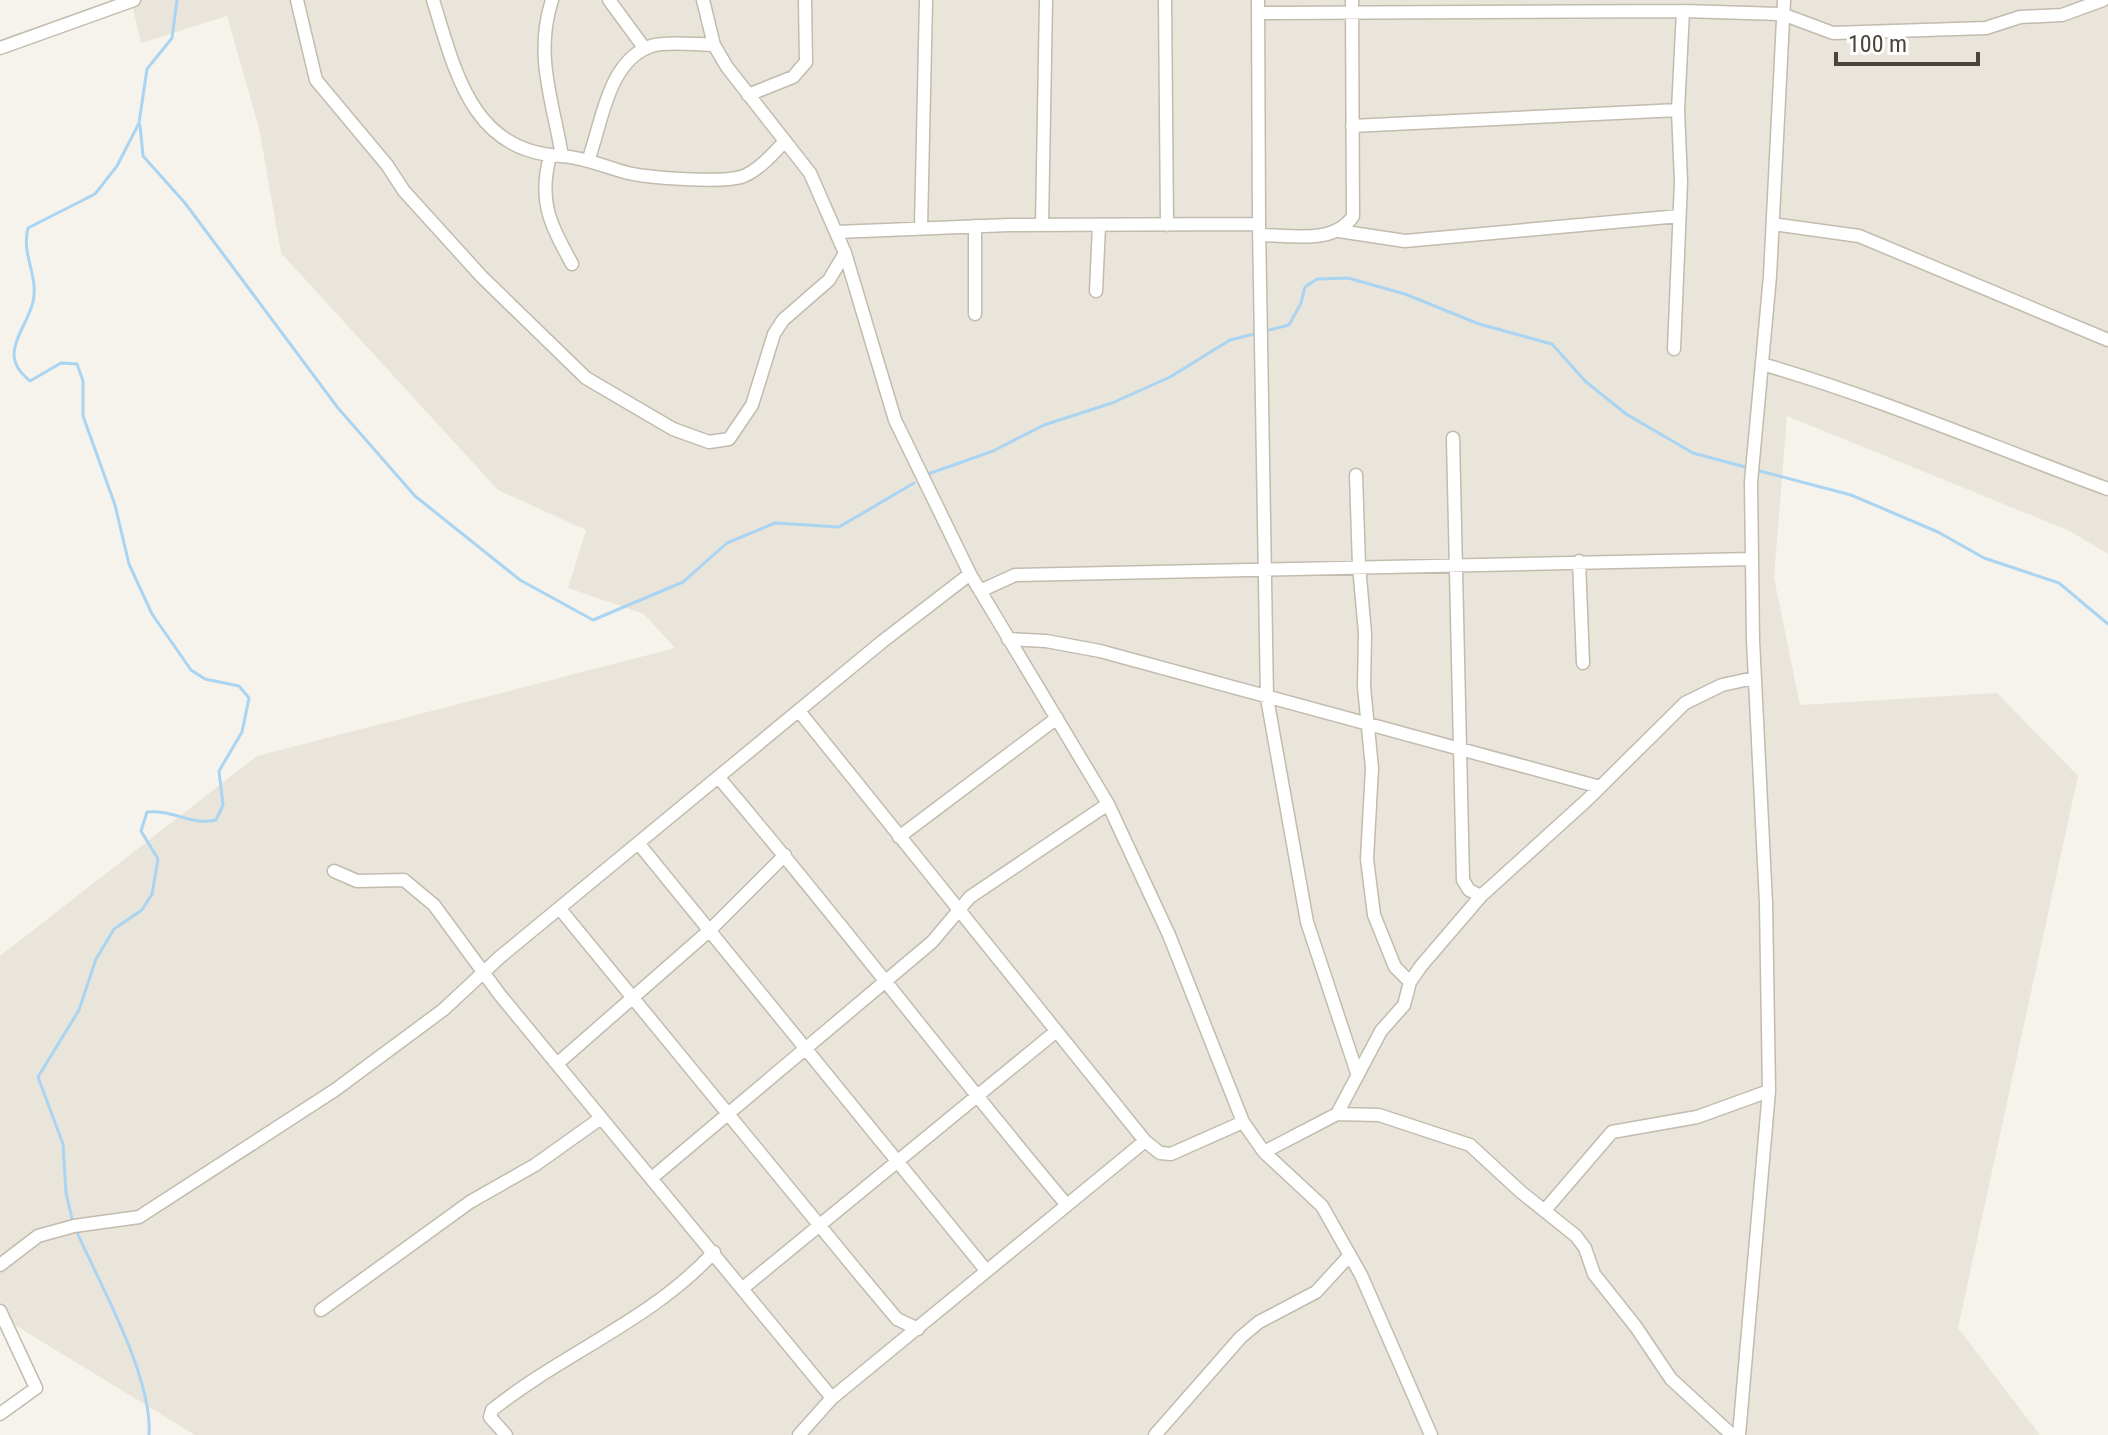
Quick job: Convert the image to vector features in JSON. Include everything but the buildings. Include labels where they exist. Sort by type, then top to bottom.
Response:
[{"type":"street","points":[[0,48],[134,0]]},
{"type":"street","points":[[297,0],[316,80],[387,165],[404,191],[558,353],[617,398],[673,429],[709,442],[723,442],[734,434],[752,405],[774,334],[783,320],[829,280],[845,253]]},
{"type":"street","points":[[433,0],[453,67],[483,121],[518,147],[556,156],[589,158],[627,172],[651,176],[735,178],[752,170],[784,142]]},
{"type":"street","points":[[552,0],[542,34],[556,156],[543,186],[544,201],[551,224],[572,264]]},
{"type":"street","points":[[609,0],[645,49]]},
{"type":"street","points":[[703,0],[704,17],[714,45],[748,95],[810,173],[845,253],[895,420],[970,574],[1108,804],[1169,935],[1243,1122],[1264,1152],[1322,1206],[1350,1255],[1431,1435]]},
{"type":"street","points":[[748,95],[793,77],[806,62],[805,0]]},
{"type":"street","points":[[921,227],[926,0]]},
{"type":"street","points":[[1042,225],[1046,0]]},
{"type":"street","points":[[1165,0],[1167,225]]},
{"type":"street","points":[[1739,1435],[1769,1091],[1766,903],[1754,678],[1751,482],[1773,224],[1784,0]]},
{"type":"street","points":[[1357,1073],[1307,922],[1267,698],[1258,6],[1352,5],[1782,14],[1833,33],[1986,28],[2020,17],[2040,18],[2078,12],[2103,0]]},
{"type":"street","points":[[1339,231],[1354,211],[1352,5]]},
{"type":"street","points":[[1674,349],[1681,182],[1678,110],[1683,11]]},
{"type":"street","points":[[589,158],[616,79],[645,49],[654,44],[714,45]]},
{"type":"street","points":[[1352,126],[1678,110]]},
{"type":"street","points":[[837,232],[921,227],[1167,225],[1329,235],[1339,231],[1405,241],[1679,216]]},
{"type":"street","points":[[1773,224],[1859,236],[2108,340]]},
{"type":"street","points":[[975,226],[975,314]]},
{"type":"street","points":[[1096,291],[1099,226]]},
{"type":"street","points":[[1762,364],[1919,415],[2048,469],[2108,489]]},
{"type":"street","points":[[1453,438],[1463,880],[1469,890],[1481,896]]},
{"type":"street","points":[[1356,475],[1367,725],[1372,768],[1367,859],[1374,915],[1395,967],[1410,982]]},
{"type":"street","points":[[980,591],[1015,575],[1752,559]]},
{"type":"street","points":[[1579,561],[1583,663]]},
{"type":"street","points":[[0,1265],[38,1236],[74,1226],[139,1217],[335,1090],[443,1010],[485,970],[970,574]]},
{"type":"street","points":[[1008,639],[1046,641],[1100,651],[1600,787]]},
{"type":"street","points":[[1337,1114],[1381,1031],[1404,1005],[1410,982],[1438,942],[1481,896],[1600,787],[1685,703],[1722,685],[1754,678]]},
{"type":"street","points":[[799,711],[1054,1033],[1145,1141],[1160,1153],[1171,1154],[1243,1122]]},
{"type":"street","points":[[899,837],[1057,718]]},
{"type":"street","points":[[719,778],[785,855],[974,1096],[1066,1204]]},
{"type":"street","points":[[653,1177],[932,942],[970,897],[998,875],[1108,804]]},
{"type":"street","points":[[639,844],[985,1269]]},
{"type":"street","points":[[558,1063],[710,930],[785,855]]},
{"type":"street","points":[[334,871],[357,881],[404,880],[415,886],[485,970],[500,995],[832,1398]]},
{"type":"street","points":[[560,909],[897,1319],[918,1329]]},
{"type":"street","points":[[743,1288],[1054,1033]]},
{"type":"street","points":[[1545,1210],[1612,1132],[1697,1117],[1769,1091]]},
{"type":"street","points":[[1264,1152],[1337,1114],[1372,1113],[1458,1138],[1545,1210],[1585,1248],[1594,1274],[1636,1327],[1671,1379],[1732,1435]]},
{"type":"street","points":[[321,1310],[470,1202],[535,1165],[601,1118]]},
{"type":"street","points":[[799,1435],[832,1398],[918,1329],[985,1269],[1145,1141]]},
{"type":"street","points":[[506,1435],[490,1417],[495,1407],[556,1364],[586,1350],[644,1312],[714,1252]]},
{"type":"street","points":[[1155,1435],[1241,1337],[1259,1322],[1316,1292],[1350,1255]]},
{"type":"street","points":[[0,1311],[36,1388],[0,1414]]},
{"type":"shaded area","points":[[131,0],[2108,0],[2108,554],[2070,531],[1787,416],[1774,578],[1800,705],[1997,693],[2078,776],[1958,1328],[2040,1435],[195,1435],[0,1316],[0,956],[257,756],[675,648],[644,614],[568,588],[586,530],[498,490],[281,253],[259,128],[227,16],[141,43]]},
{"type":"waterway","points":[[73,1223],[66,1193],[63,1144],[38,1077],[79,1010],[96,959],[114,929],[142,910],[152,894],[158,859],[141,831],[147,812],[198,821],[216,820],[223,805],[219,771],[242,732],[249,698],[239,686],[205,679],[191,670],[152,614],[129,564],[115,505],[83,416],[83,381],[77,364],[61,363],[30,381],[19,370],[14,355],[16,342],[33,302],[34,283],[26,238],[28,228],[95,194],[117,166],[139,123],[147,69],[172,38],[177,0]]},
{"type":"waterway","points":[[140,125],[143,156],[185,203],[338,408],[415,496],[520,580],[593,620],[683,582],[727,543],[775,523],[839,527],[914,483]]},
{"type":"waterway","points":[[1265,331],[1289,325],[1301,303],[1305,287],[1317,279],[1348,278],[1405,294],[1479,324],[1552,344],[1585,381],[1626,414],[1693,453],[1749,468]]},
{"type":"waterway","points":[[928,474],[993,451],[1044,425],[1112,403],[1170,377],[1230,340],[1258,333]]},
{"type":"waterway","points":[[1756,470],[1851,495],[1938,532],[1984,558],[2059,583],[2108,624]]},
{"type":"waterway","points":[[76,1230],[134,1359],[143,1386],[149,1435]]}]
